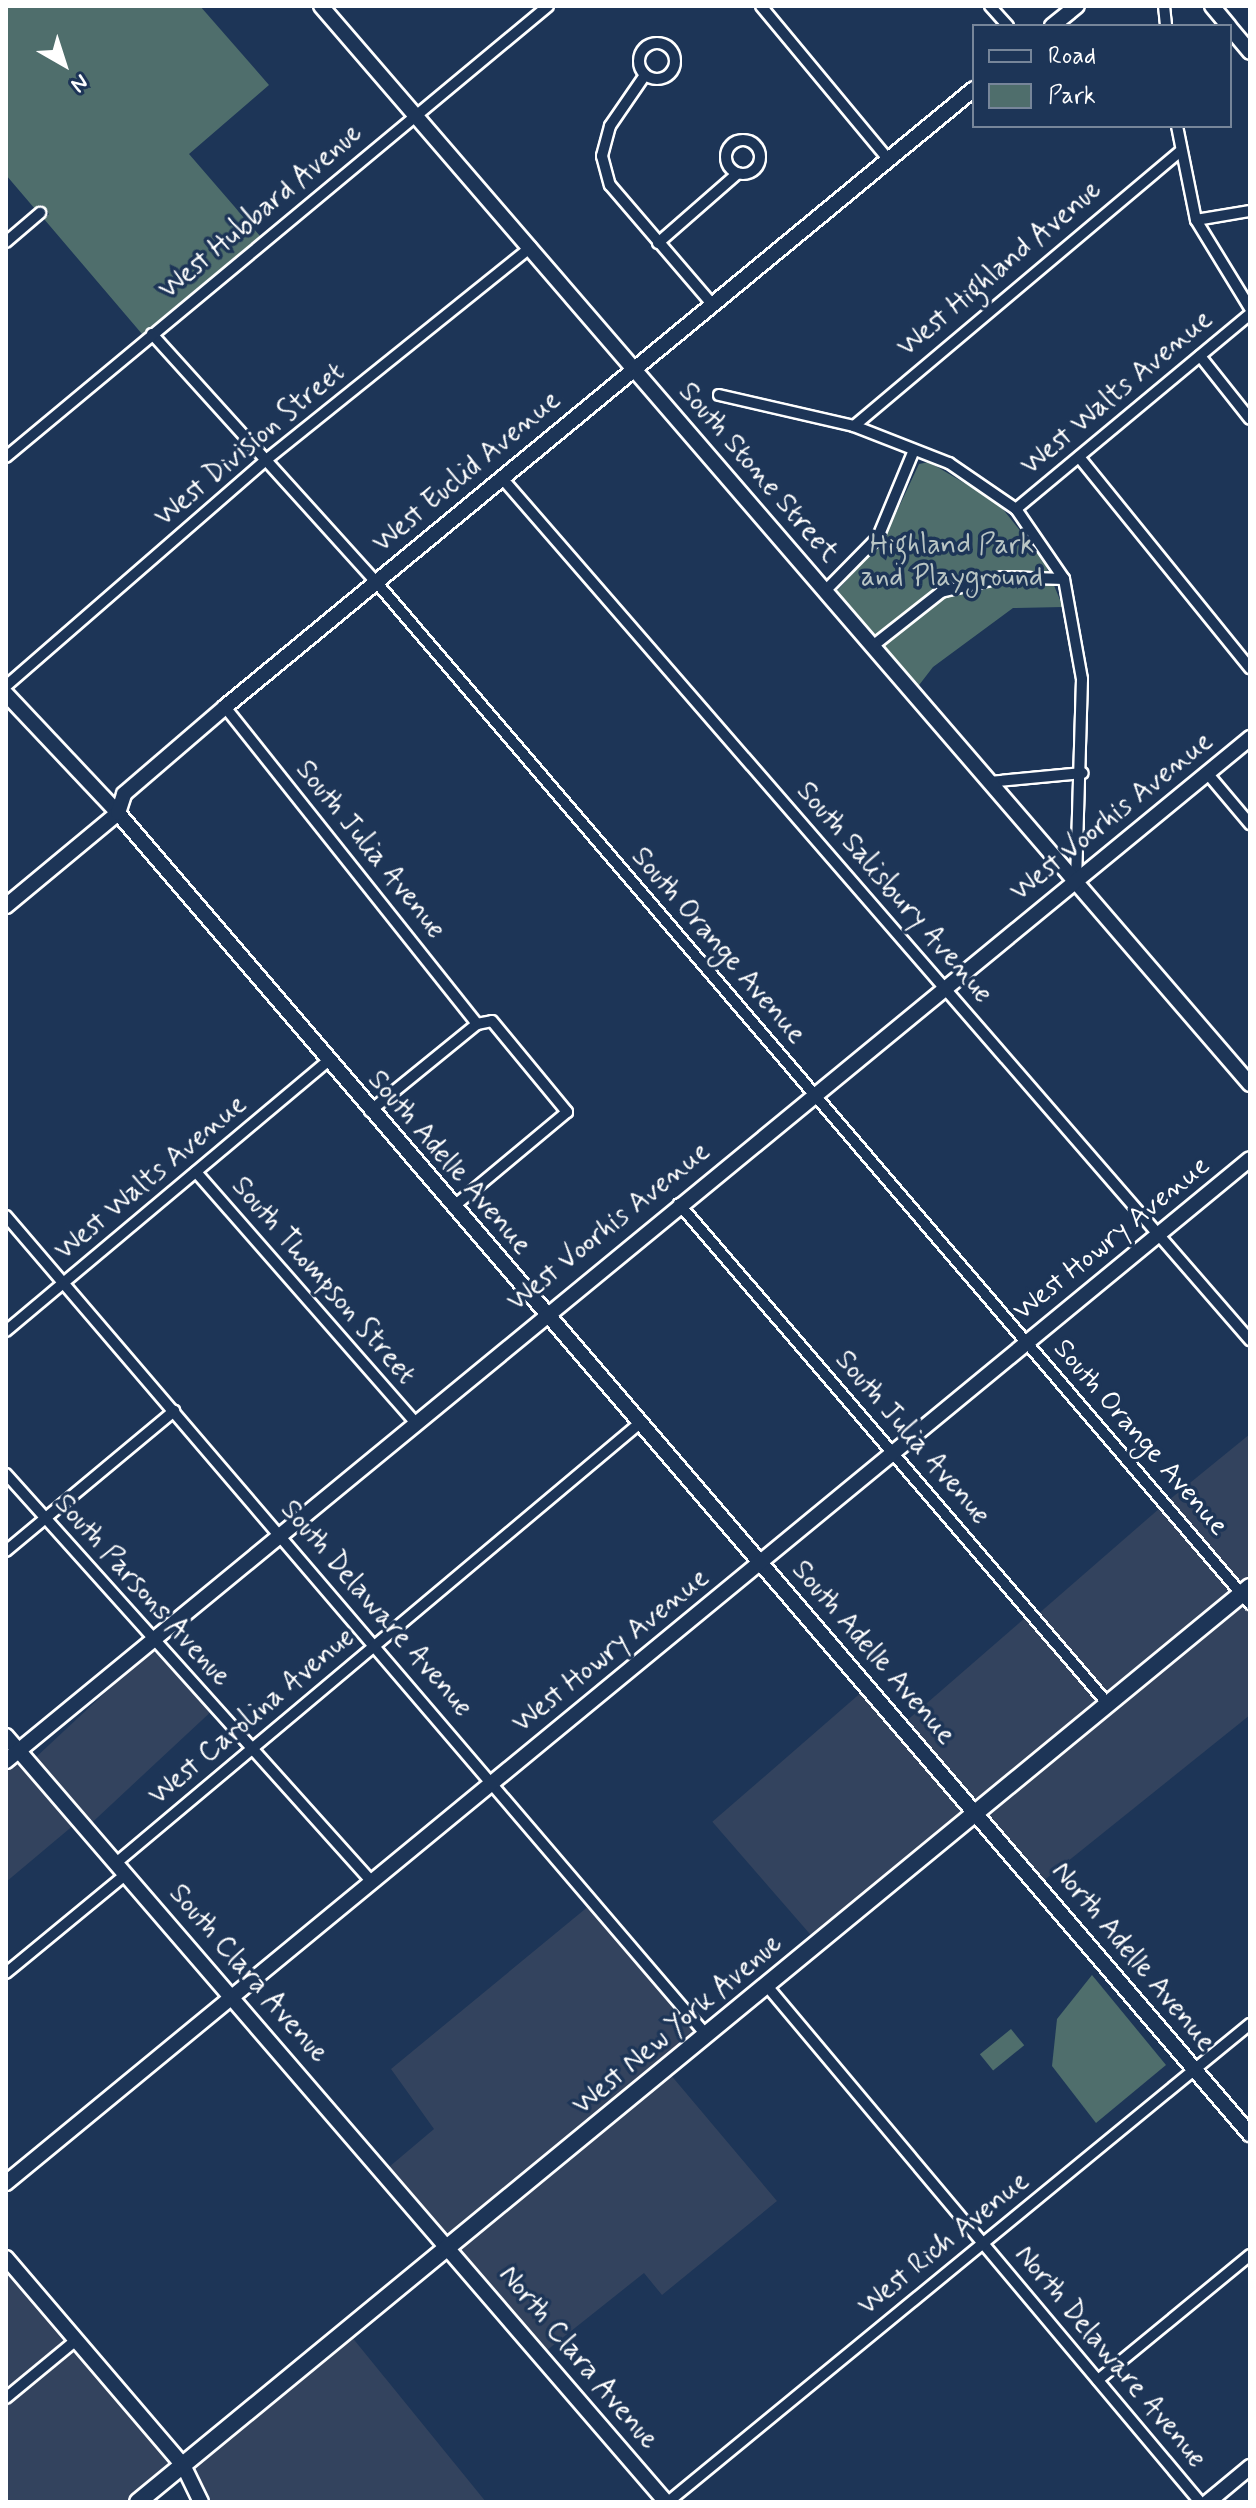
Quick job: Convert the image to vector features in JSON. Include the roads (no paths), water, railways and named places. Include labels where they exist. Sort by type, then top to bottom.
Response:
[{"type":"main road","name":"West New York Avenue","points":[[138,2502],[1108,1704],[1247,1595]]},
{"type":"street","name":"South Stone Street","points":[[321,6],[1250,1084]]},
{"type":"street","name":"West Hubbard Avenue","points":[[6,457],[548,6]]},
{"type":"street","points":[[761,6],[888,159]]},
{"type":"street","points":[[990,6],[1006,24]]},
{"type":"street","points":[[1054,24],[1077,6]]},
{"type":"street","points":[[1212,6],[1227,24]]},
{"type":"street","points":[[1232,31],[1250,52]]},
{"type":"street","points":[[645,75],[610,126],[602,156],[610,185],[713,305]]},
{"type":"street","name":"West Euclid Avenue","points":[[6,906],[118,813],[124,794],[225,707],[972,91]]},
{"type":"street","points":[[1177,128],[1179,152],[1196,220],[1250,308]]},
{"type":"street","name":"West Highland Avenue","points":[[854,426],[1179,152]]},
{"type":"street","points":[[658,243],[738,173]]},
{"type":"street","points":[[1196,220],[1250,211]]},
{"type":"street","points":[[6,242],[40,213]]},
{"type":"street","name":"West Division Street","points":[[6,686],[266,460],[531,247]]},
{"type":"street","name":"West Walts Avenue","points":[[1016,509],[1250,314]]},
{"type":"street","name":"South Orange Avenue","points":[[152,334],[376,582],[1027,1343],[1247,1595]]},
{"type":"street","points":[[1200,356],[1250,419]]},
{"type":"street","points":[[719,395],[854,426],[949,463],[1016,509],[1064,579],[1082,679],[1083,773],[1076,880]]},
{"type":"street","points":[[826,590],[878,537],[914,450]]},
{"type":"street","points":[[1079,457],[1250,668]]},
{"type":"street","name":"South Salisbury Avenue","points":[[501,477],[1250,1340]]},
{"type":"street","points":[[874,645],[941,592],[1003,577],[1064,579]]},
{"type":"street","name":"South Adelle Avenue","points":[[6,694],[118,813],[370,1111],[976,1813]]},
{"type":"street","name":"South Julia Avenue","points":[[225,707],[477,1024]]},
{"type":"street","name":"West Voorhis Avenue","points":[[6,1761],[545,1313],[1250,738]]},
{"type":"street","points":[[989,782],[1083,773]]},
{"type":"street","points":[[1207,773],[1250,824]]},
{"type":"street","points":[[370,1111],[477,1024],[492,1021],[567,1112],[454,1206]]},
{"type":"street","name":"West Walts Avenue","points":[[6,1331],[328,1061]]},
{"type":"street","name":"West Howry Avenue","points":[[6,2183],[1250,1159]]},
{"type":"street","name":"South Thompson Street","points":[[196,1172],[415,1422]]},
{"type":"street","name":"South Julia Avenue","points":[[679,1204],[1108,1704]]},
{"type":"street","name":"South Delaware Avenue","points":[[6,1216],[279,1536],[494,1781],[707,2036]]},
{"type":"street","points":[[6,1551],[174,1411]]},
{"type":"street","name":"West Carolina Avenue","points":[[6,1973],[252,1749],[640,1423]]},
{"type":"street","name":"South Parsons Avenue","points":[[6,1474],[372,1882]]},
{"type":"street","name":"South Clara Avenue","points":[[6,1736],[450,2247]]},
{"type":"street","name":"North Adelle Avenue","points":[[976,1813],[1250,2134]]},
{"type":"street","name":"North Delaware Avenue","points":[[767,1986],[1200,2502]]},
{"type":"street","name":"West Rich Avenue","points":[[667,2502],[1250,2024]]},
{"type":"street","name":"North Clara Avenue","points":[[450,2247],[667,2502]]},
{"type":"street","points":[[1098,2380],[1250,2255]]},
{"type":"street","points":[[6,2258],[183,2465],[201,2502]]},
{"type":"street","points":[[6,2398],[76,2340]]},
{"type":"street","points":[[1208,2502],[1250,2467]]},
{"type":"park label","name":"Highland Park and Playground","points":[[952,562]]}]
